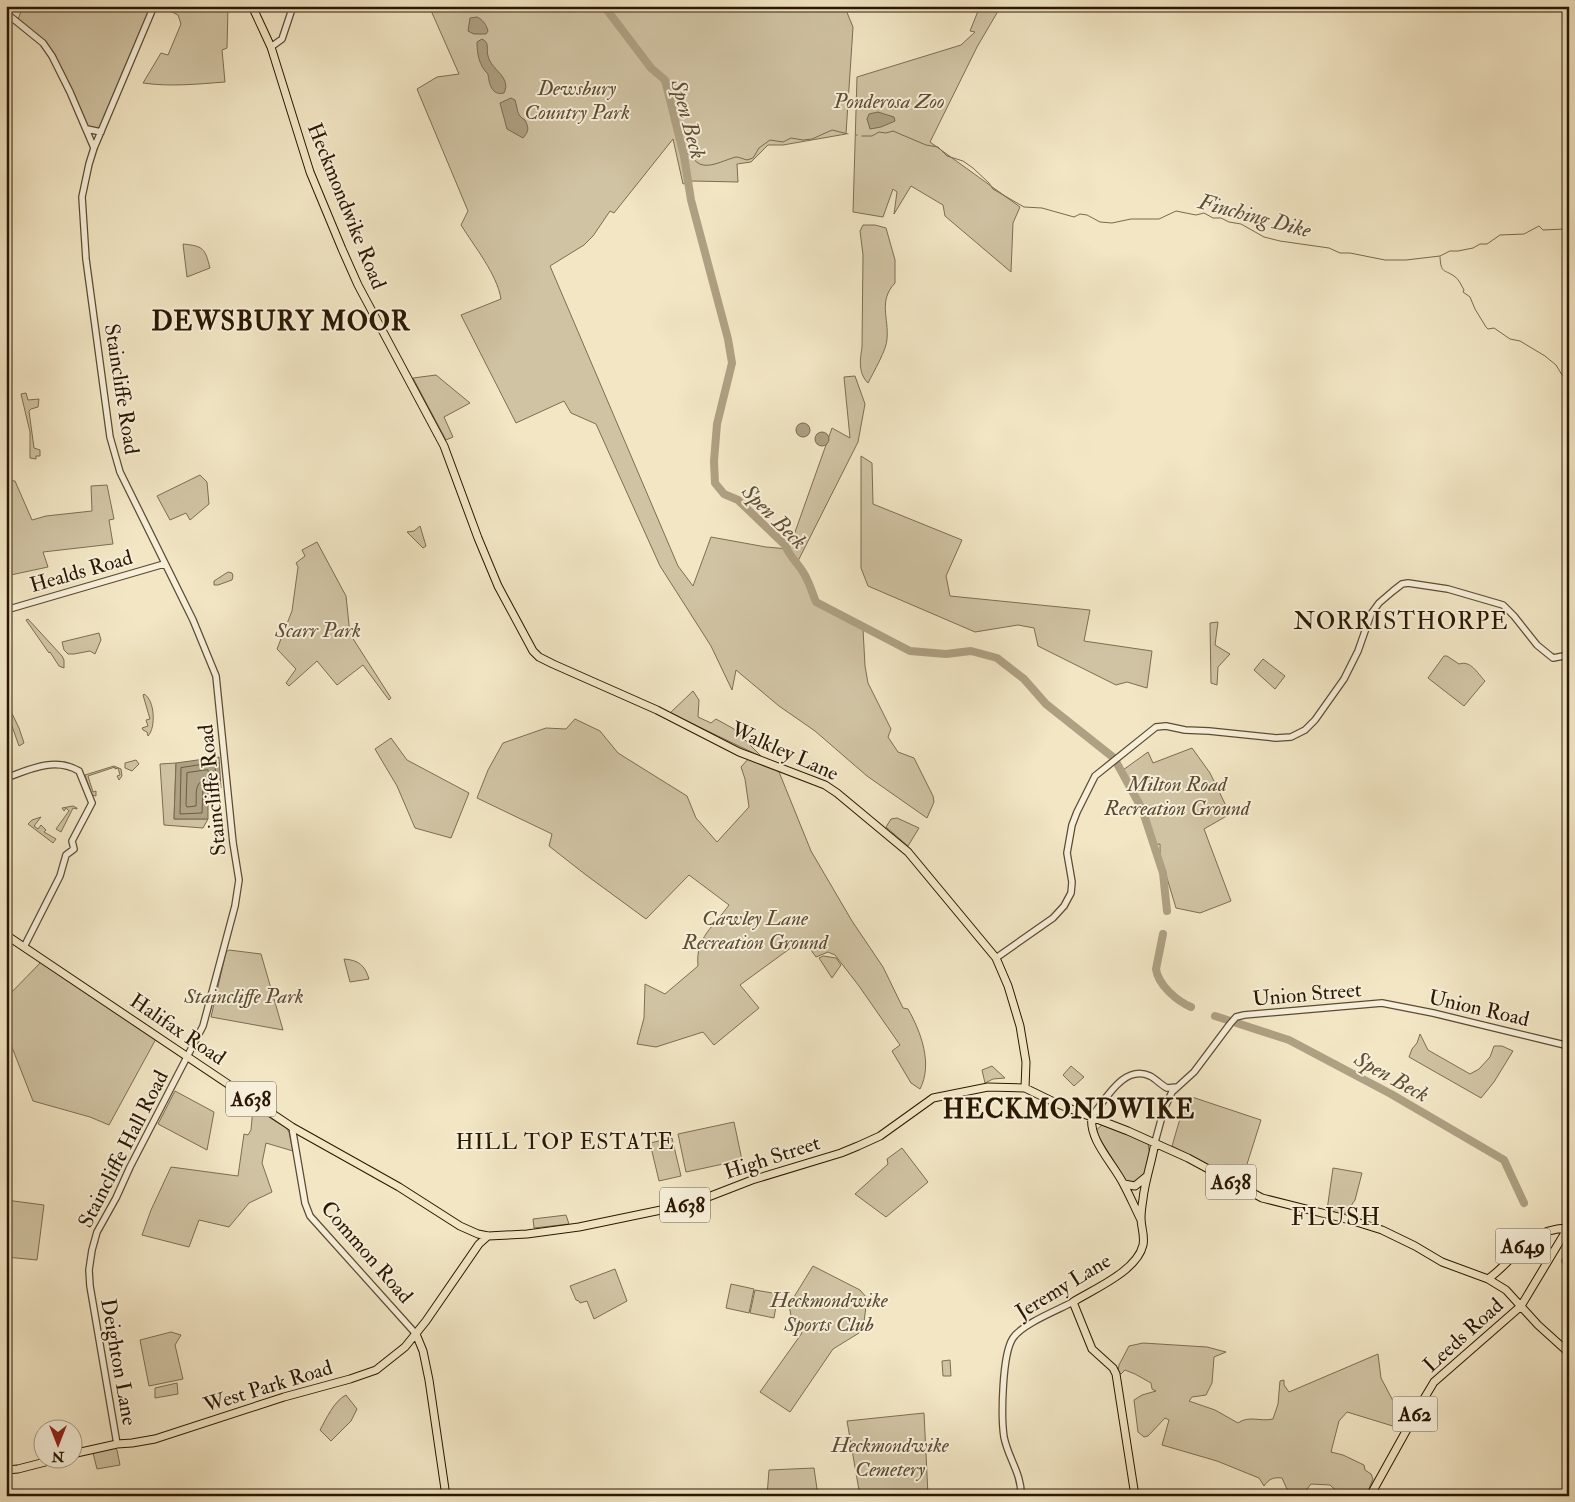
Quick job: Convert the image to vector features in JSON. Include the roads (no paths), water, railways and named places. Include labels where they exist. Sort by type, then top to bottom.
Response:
[{"type":"main road","name":"Heckmondwike Road","points":[[252,6],[271,47],[310,172],[338,241],[358,285],[444,446],[498,586],[533,651],[538,657],[564,669]]},
{"type":"main road","name":"Walkley Lane","points":[[564,669],[657,710],[752,757],[824,785],[837,793],[908,852],[996,958],[1008,986],[1023,1043],[1026,1062],[1025,1088]]},
{"type":"main road","name":"Halifax Road","points":[[6,935],[292,1127],[398,1187],[460,1226],[488,1236]]},
{"type":"main road","points":[[1012,1087],[1025,1077]]},
{"type":"main road","name":"High Street","points":[[488,1236],[527,1234],[579,1227],[690,1204],[752,1180],[858,1146],[880,1136],[933,1098],[982,1087],[1025,1088]]},
{"type":"main road","name":"A638","points":[[1025,1088],[1058,1104],[1155,1142],[1262,1198],[1382,1230],[1415,1246],[1437,1260],[1469,1273],[1488,1278],[1506,1290],[1538,1325],[1569,1353]]},
{"type":"main road","points":[[1092,1116],[1091,1124],[1096,1139],[1124,1184],[1141,1220]]},
{"type":"main road","points":[[1141,1220],[1146,1176],[1153,1157],[1155,1142]]},
{"type":"main road","points":[[1124,1184],[1135,1186],[1146,1176]]},
{"type":"main road","name":"Jeremy Lane","points":[[1073,1302],[1126,1270],[1138,1256],[1143,1245],[1144,1233],[1141,1220]]},
{"type":"main road","name":"A649","points":[[1488,1278],[1503,1268],[1527,1242],[1544,1232],[1568,1228]]},
{"type":"main road","name":"Leeds Road","points":[[1370,1495],[1434,1382],[1521,1306],[1568,1228]]},
{"type":"main road","name":"West Park Road","points":[[82,1452],[117,1444],[155,1439],[284,1397],[376,1370],[405,1347],[416,1334],[479,1244],[488,1236]]},
{"type":"main road","points":[[1073,1302],[1091,1346],[1113,1368],[1116,1374],[1135,1496]]},
{"type":"main road","points":[[416,1334],[423,1350],[428,1373],[446,1496]]},
{"type":"main road","points":[[6,1470],[32,1465]]},
{"type":"street","name":"Staincliffe Road","points":[[154,6],[89,164],[82,202],[86,259],[110,438],[120,472],[193,620],[216,676],[232,843],[239,888]]},
{"type":"street","points":[[271,47],[282,40],[293,6]]},
{"type":"street","points":[[6,13],[43,43],[52,56],[87,129],[94,148]]},
{"type":"street","points":[[87,129],[101,132]]},
{"type":"street","name":"Healds Road","points":[[6,610],[164,564]]},
{"type":"street","points":[[996,958],[1053,918],[1064,906],[1071,893],[1072,882],[1067,853],[1072,825],[1096,776],[1156,727],[1166,726],[1185,730],[1231,732],[1276,738],[1291,737],[1305,730],[1315,720],[1344,679],[1358,651],[1371,614],[1379,602],[1402,584],[1408,582],[1448,589],[1503,605],[1537,644],[1553,658],[1569,655]]},
{"type":"street","points":[[6,778],[42,765],[61,764],[75,768],[81,775],[92,803],[72,841],[74,849],[66,855],[60,876],[24,947]]},
{"type":"street","name":"Staincliffe Hall Road","points":[[90,1286],[89,1270],[97,1232],[202,1027],[239,888]]},
{"type":"street","name":"Union Street","points":[[1155,1142],[1159,1123],[1168,1100],[1177,1087],[1194,1072],[1236,1018],[1244,1015],[1382,1003]]},
{"type":"street","name":"Union Road","points":[[1382,1003],[1433,1013],[1569,1046]]},
{"type":"street","points":[[1092,1116],[1120,1082],[1131,1074],[1151,1076],[1164,1087],[1168,1100]]},
{"type":"street","points":[[1164,1087],[1177,1087]]},
{"type":"street","name":"Common Road","points":[[292,1127],[305,1204],[310,1216],[416,1334]]},
{"type":"street","name":"Deighton Lane","points":[[90,1286],[117,1444]]},
{"type":"street","name":"Jeremy Lane","points":[[1021,1496],[1020,1477],[1004,1437],[1004,1383],[1009,1347],[1013,1338],[1024,1328],[1073,1302]]},
{"type":"water","points":[[477,17],[486,26],[488,31],[486,34],[474,34],[468,31],[470,18]]},
{"type":"water","points":[[482,39],[487,44],[490,61],[505,82],[504,93],[494,91],[489,82],[488,74],[481,63],[477,42]]},
{"type":"water","points":[[511,98],[515,100],[519,114],[527,125],[528,129],[523,138],[507,129],[500,103]]},
{"type":"water","points":[[878,112],[894,117],[895,121],[870,129],[867,119],[869,114]]},
{"type":"water","points":[[800,423],[806,423],[810,430],[806,437],[800,437],[796,433],[796,427]]},
{"type":"water","points":[[819,432],[825,432],[829,439],[825,446],[819,446],[815,442],[815,436]]},
{"type":"water","points":[[219,757],[221,788],[208,789],[208,819],[174,819],[176,763]]},
{"type":"waterway","name":"Spen Beck","points":[[604,6],[651,68],[665,80],[684,156],[691,200],[728,339],[732,363],[717,424],[714,461],[715,483],[724,494],[738,500],[785,545],[805,575],[816,602],[910,651],[946,654],[971,651],[997,658],[1024,679],[1046,704],[1114,758],[1142,809],[1163,873],[1167,911]]},
{"type":"waterway","name":"Finching Dike","points":[[684,153],[691,154],[700,164],[711,165],[736,157],[747,160],[753,158],[759,148],[770,140],[783,142],[791,138],[812,139],[832,130],[848,134]]},
{"type":"waterway","name":"Finching Dike","points":[[862,136],[872,136],[879,132],[893,131],[926,145],[938,147],[947,156],[963,161],[973,168],[993,189],[1024,207],[1042,208],[1074,217],[1080,214],[1087,215],[1100,222],[1112,223],[1131,219],[1159,219],[1176,211],[1196,215],[1204,213],[1213,218],[1221,218],[1229,222],[1241,224],[1264,237],[1329,248],[1340,253],[1350,253],[1385,260],[1406,260],[1440,256],[1450,251],[1487,244],[1500,235],[1524,234],[1539,226],[1543,230],[1565,229],[1569,231]]},
{"type":"waterway","points":[[1440,257],[1442,269],[1459,280],[1464,290],[1463,292],[1470,297],[1475,309],[1488,329],[1494,328],[1510,339],[1520,341],[1545,356],[1569,380]]},
{"type":"waterway","name":"Spen Beck","points":[[1163,934],[1156,969],[1160,981],[1169,992],[1191,1007]]},
{"type":"waterway","name":"Spen Beck","points":[[1215,1016],[1289,1040],[1391,1094],[1504,1160],[1524,1203]]},
{"type":"waterway","name":"Spen Beck","points":[[1565,1261],[1569,1264]]},
{"type":"district","name":"DEWSBURY MOOR","points":[[281,321]]},
{"type":"district","name":"NORRISTHORPE","points":[[1401,621]]},
{"type":"district","name":"HECKMONDWIKE","points":[[1069,1109]]},
{"type":"district","name":"HILL TOP ESTATE","points":[[565,1141]]},
{"type":"district","name":"FLUSH","points":[[1336,1217]]},
{"type":"park label","name":"Dewsbury Country Park","points":[[577,100]]},
{"type":"park label","name":"Ponderosa Zoo","points":[[889,101]]},
{"type":"park label","name":"Scarr Park","points":[[318,630]]},
{"type":"park label","name":"Milton Road Recreation Ground","points":[[1177,796]]},
{"type":"park label","name":"Cawley Lane Recreation Ground","points":[[755,930]]},
{"type":"park label","name":"Staincliffe Park","points":[[244,996]]},
{"type":"park label","name":"Heckmondwike Sports Club","points":[[829,1312]]},
{"type":"park label","name":"Heckmondwike Cemetery","points":[[890,1457]]}]
